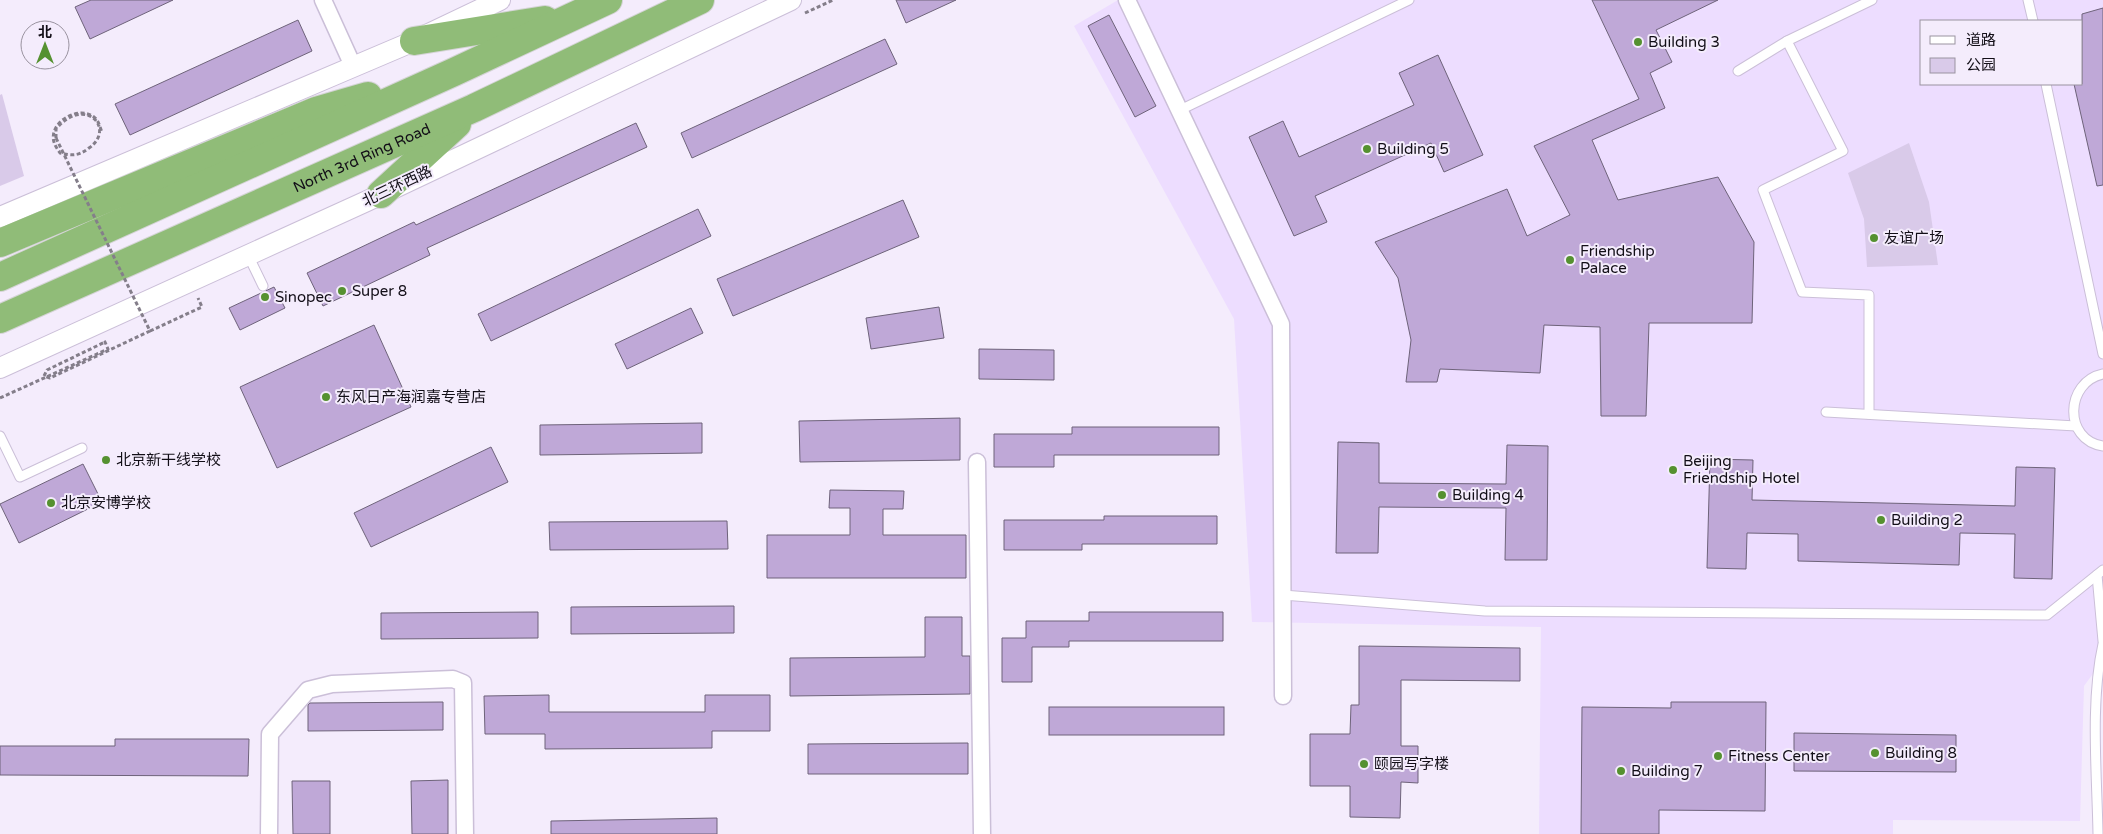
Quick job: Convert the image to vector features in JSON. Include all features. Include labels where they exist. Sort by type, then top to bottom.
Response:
[{"type":"highway","points":[[5,275],[454,72],[608,0]]},
{"type":"highway","name":"North 3rd Ring Road","points":[[11,314],[474,108],[702,1]]},
{"type":"highway","points":[[414,40],[576,15]]},
{"type":"highway","points":[[0,243],[316,111],[454,72]]},
{"type":"highway","points":[[381,194],[474,108]]},
{"type":"street","points":[[323,0],[353,66]]},
{"type":"street","points":[[0,217],[414,40],[500,0]]},
{"type":"street","name":"北三环西路","points":[[0,368],[381,194],[791,0]]},
{"type":"street","points":[[1127,0],[1281,324],[1283,696]]},
{"type":"street","points":[[977,462],[982,834]]},
{"type":"street","points":[[269,834],[270,734],[308,690],[332,684],[453,679],[464,683],[465,834]]},
{"type":"lane","points":[[1180,110],[1410,0]]},
{"type":"lane","points":[[1738,70],[1788,41],[1872,0]]},
{"type":"lane","points":[[2028,0],[2033,20]]},
{"type":"lane","points":[[1788,41],[1843,151],[1764,190],[1802,292],[1869,295],[1869,414]]},
{"type":"lane","points":[[2046,85],[2103,354]]},
{"type":"lane","points":[[248,254],[263,286]]},
{"type":"lane","points":[[2103,374],[2088,380],[2076,396],[2073,406],[2076,426],[2090,442],[2103,446]]},
{"type":"lane","points":[[1826,412],[2076,426]]},
{"type":"lane","points":[[0,436],[20,477],[82,448]]},
{"type":"lane","points":[[1282,596],[1485,611],[2047,615],[2100,572]]},
{"type":"lane","points":[[2098,834],[2096,722],[2098,665],[2103,643],[2100,572]]},
{"type":"path","points":[[102,132],[96,118],[88,114],[83,114],[77,114],[67,117],[58,124],[54,132],[54,143],[60,153],[66,154],[72,156],[83,153],[98,138],[97,122],[92,116],[83,114],[72,116],[62,122],[56,129],[56,138],[60,147],[65,156],[73,173],[78,182],[150,331]]},
{"type":"path","points":[[190,302],[206,295]]},
{"type":"path","points":[[113,338],[46,370],[44,376],[50,378],[202,307],[198,298]]},
{"type":"path","points":[[138,326],[147,322]]},
{"type":"path","points":[[0,398],[108,349],[104,342]]},
{"type":"shaded area","name":"Beijing Friendship Hotel","points":[[1118,0],[2103,0],[2103,660],[2084,686],[2080,821],[1893,820],[1893,834],[1539,834],[1541,627],[1252,622],[1234,319],[1074,26]]},
{"type":"green space","points":[[2,94],[24,176],[0,186],[0,95]]},
{"type":"green space","points":[[1909,143],[1929,202],[1938,265],[1867,267],[1864,219],[1848,173]]},
{"type":"building","points":[[91,0],[173,0],[90,39],[75,7]]},
{"type":"building","points":[[896,0],[956,0],[906,23]]},
{"type":"building","name":"Friendship Palace","points":[[1592,0],[1718,0],[1656,30],[1672,62],[1650,73],[1665,108],[1592,140],[1618,200],[1718,177],[1754,242],[1752,323],[1649,323],[1646,416],[1601,416],[1600,327],[1544,325],[1540,373],[1440,369],[1437,382],[1406,382],[1411,340],[1398,278],[1375,242],[1507,189],[1527,236],[1570,215],[1534,146],[1639,99]]},
{"type":"building","points":[[2103,8],[2103,185],[2097,186],[2074,85],[2083,85],[2082,14]]},
{"type":"building","points":[[1109,15],[1156,106],[1135,117],[1088,26]]},
{"type":"building","points":[[298,20],[312,51],[130,135],[115,104]]},
{"type":"building","points":[[885,39],[897,64],[692,158],[681,133]]},
{"type":"building","name":"Building 5","points":[[1438,55],[1483,155],[1444,172],[1431,143],[1315,196],[1327,222],[1294,236],[1249,137],[1283,121],[1299,157],[1414,105],[1399,73]]},
{"type":"building","points":[[636,123],[647,147],[427,248],[430,255],[323,306],[307,273],[414,222],[416,225]]},
{"type":"building","points":[[903,200],[919,237],[733,316],[717,279]]},
{"type":"building","points":[[698,209],[711,236],[491,341],[478,314]]},
{"type":"building","name":"Sinopec","points":[[274,287],[285,308],[240,330],[229,308]]},
{"type":"building","points":[[939,307],[944,338],[871,349],[866,318]]},
{"type":"building","points":[[691,308],[703,333],[627,369],[615,344]]},
{"type":"building","name":"东风日产海润嘉专营店","points":[[374,325],[411,407],[277,468],[240,387]]},
{"type":"building","points":[[979,349],[1054,350],[1054,380],[979,379]]},
{"type":"building","points":[[960,418],[960,460],[800,462],[799,421]]},
{"type":"building","points":[[702,423],[702,453],[540,455],[540,425]]},
{"type":"building","points":[[1072,427],[1219,427],[1219,455],[1054,455],[1054,467],[994,467],[994,434],[1072,434]]},
{"type":"building","name":"Building 4","points":[[1338,442],[1379,443],[1379,483],[1506,484],[1507,445],[1548,446],[1547,560],[1505,560],[1506,508],[1379,507],[1378,553],[1336,553]]},
{"type":"building","points":[[491,447],[508,482],[371,547],[354,513]]},
{"type":"building","name":"Building 2","points":[[1710,459],[1753,460],[1752,500],[2015,506],[2016,467],[2055,468],[2052,579],[2014,578],[2015,534],[1960,533],[1959,565],[1798,561],[1798,534],[1747,533],[1746,569],[1707,568]]},
{"type":"building","name":"北京安博学校","points":[[83,464],[102,502],[19,543],[0,504]]},
{"type":"building","points":[[830,490],[904,491],[903,509],[883,509],[883,535],[966,535],[966,578],[767,578],[767,535],[850,535],[850,508],[829,508]]},
{"type":"building","points":[[1104,516],[1217,516],[1217,544],[1082,544],[1082,550],[1004,550],[1004,520],[1104,520]]},
{"type":"building","points":[[727,521],[728,549],[550,550],[549,522]]},
{"type":"building","points":[[734,606],[734,633],[571,634],[571,607]]},
{"type":"building","points":[[538,612],[538,638],[381,639],[381,613]]},
{"type":"building","points":[[1089,612],[1223,612],[1223,641],[1069,641],[1069,647],[1032,647],[1032,682],[1002,682],[1002,638],[1026,638],[1026,621],[1089,621]]},
{"type":"building","points":[[925,617],[962,617],[962,656],[970,656],[970,694],[790,696],[790,658],[925,657]]},
{"type":"building","points":[[1359,646],[1520,648],[1520,681],[1401,680],[1401,746],[1418,746],[1418,783],[1401,782],[1400,818],[1350,817],[1350,786],[1310,786],[1310,734],[1350,734],[1351,705],[1359,705]]},
{"type":"building","points":[[549,695],[549,712],[705,712],[705,695],[770,695],[770,731],[712,731],[712,748],[545,749],[545,734],[485,734],[484,696]]},
{"type":"building","points":[[443,702],[443,730],[308,731],[308,705],[310,703]]},
{"type":"building","points":[[1671,702],[1766,702],[1765,811],[1659,810],[1659,834],[1581,834],[1582,707],[1671,708]]},
{"type":"building","points":[[1049,707],[1224,707],[1224,735],[1049,735]]},
{"type":"building","name":"Building 8","points":[[1794,733],[1956,735],[1956,772],[1794,771]]},
{"type":"building","points":[[115,739],[249,739],[248,776],[0,775],[0,746],[115,746]]},
{"type":"building","points":[[968,743],[968,774],[808,774],[808,744]]},
{"type":"building","points":[[448,780],[448,834],[412,834],[411,781]]},
{"type":"building","points":[[292,781],[330,781],[330,834],[293,834]]},
{"type":"building","points":[[717,818],[717,834],[551,834],[551,821]]},
{"type":"place","name":"Building 3","points":[[1638,42]]},
{"type":"place","name":"Building 5","points":[[1367,149]]},
{"type":"place","name":"友谊广场","points":[[1874,238]]},
{"type":"place","name":"Friendship Palace","points":[[1570,260]]},
{"type":"place","name":"Super 8","points":[[342,291]]},
{"type":"place","name":"Sinopec","points":[[265,297]]},
{"type":"place","name":"东风日产海润嘉专营店","points":[[326,397]]},
{"type":"place","name":"北京新干线学校","points":[[106,460]]},
{"type":"place","name":"Beijing Friendship Hotel","points":[[1673,470]]},
{"type":"place","name":"Building 4","points":[[1442,495]]},
{"type":"place","name":"北京安博学校","points":[[51,503]]},
{"type":"place","name":"Building 2","points":[[1881,520]]},
{"type":"place","name":"Building 8","points":[[1875,753]]},
{"type":"place","name":"Fitness Center","points":[[1718,756]]},
{"type":"place","name":"颐园写字楼","points":[[1364,764]]},
{"type":"place","name":"Building 7","points":[[1621,771]]}]
